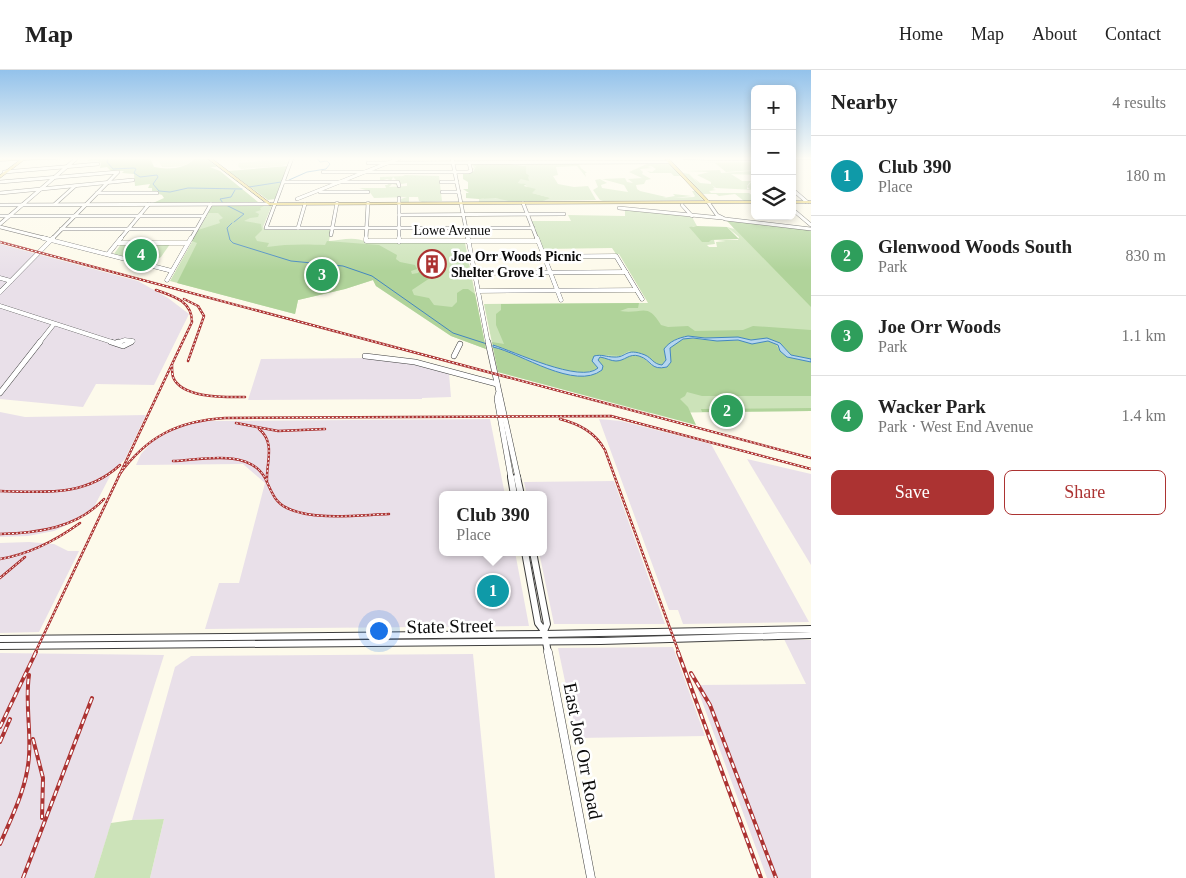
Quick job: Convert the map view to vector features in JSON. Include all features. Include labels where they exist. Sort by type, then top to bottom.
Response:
[{"type":"main road","points":[[258,196],[269,204],[751,202]]},
{"type":"main road","points":[[702,196],[708,202]]},
{"type":"main road","points":[[258,204],[264,200]]},
{"type":"main road","points":[[796,202],[809,202]]},
{"type":"street","points":[[33,196],[0,226],[172,270]]},
{"type":"street","points":[[55,204],[64,196]]},
{"type":"street","points":[[0,292],[94,196]]},
{"type":"street","points":[[278,196],[266,228],[533,228]]},
{"type":"street","points":[[298,199],[307,196]]},
{"type":"street","points":[[460,196],[497,384],[497,398],[513,491]]},
{"type":"street","points":[[398,242],[399,202]]},
{"type":"street","points":[[708,202],[716,214],[724,218]]},
{"type":"street","points":[[365,228],[368,203]]},
{"type":"street","points":[[523,203],[562,300]]},
{"type":"street","points":[[1,204],[269,204]]},
{"type":"street","points":[[108,254],[149,204]]},
{"type":"street","points":[[168,280],[211,204]]},
{"type":"street","points":[[298,228],[305,204]]},
{"type":"street","points":[[331,235],[337,204]]},
{"type":"street","points":[[682,205],[692,216]]},
{"type":"street","points":[[619,208],[811,229]]},
{"type":"street","points":[[796,212],[811,225]]},
{"type":"street","points":[[399,215],[564,214]]},
{"type":"street","points":[[0,216],[204,216]]},
{"type":"street","name":"Lowe Avenue","points":[[365,228],[366,241],[538,242]]},
{"type":"street","points":[[61,229],[196,229]]},
{"type":"street","points":[[118,243],[188,243]]},
{"type":"street","points":[[472,256],[616,256],[642,299]]},
{"type":"street","points":[[475,273],[626,272]]},
{"type":"street","points":[[0,278],[11,281]]},
{"type":"street","points":[[478,291],[636,290]]},
{"type":"street","points":[[0,306],[116,343]]},
{"type":"street","points":[[0,393],[54,324]]},
{"type":"street","points":[[454,356],[460,344]]},
{"type":"street","points":[[365,356],[415,362],[497,384]]},
{"type":"street","points":[[498,394],[501,398],[520,491]]},
{"type":"street","name":"East Joe Orr Road","points":[[526,556],[538,623],[545,635],[591,878]]},
{"type":"street","name":"East Joe Orr Road","points":[[534,556],[547,624],[545,635]]},
{"type":"street","name":"State Street","points":[[0,646],[811,629]]},
{"type":"street","name":"State Street","points":[[0,639],[811,635]]},
{"type":"shaded area","points":[[0,244],[138,281],[168,298],[189,314],[154,385],[96,384],[83,407],[0,399]]},
{"type":"shaded area","points":[[371,358],[414,364],[449,374],[451,397],[422,399],[248,400],[261,359]]},
{"type":"shaded area","points":[[0,412],[25,417],[146,415],[125,459],[106,474],[110,476],[94,507],[69,524],[54,531],[28,536],[0,537]]},
{"type":"shaded area","points":[[490,419],[504,491],[439,491],[439,556],[516,556],[529,626],[205,629],[219,583],[239,583],[265,483],[243,464],[136,465],[141,454],[153,441],[177,427],[204,421]]},
{"type":"shaded area","points":[[599,419],[621,421],[711,444],[809,622],[683,624],[678,610],[669,610]]},
{"type":"shaded area","points":[[747,459],[811,474],[811,565]]},
{"type":"shaded area","points":[[614,481],[665,624],[554,624],[540,556],[547,556],[547,491],[526,491],[524,482]]},
{"type":"shaded area","points":[[29,542],[54,544],[68,551],[79,551],[39,632],[0,633],[0,543]]},
{"type":"shaded area","points":[[784,639],[811,640],[811,878],[767,878],[696,685],[806,684]]},
{"type":"shaded area","points":[[673,647],[705,736],[577,738],[558,648]]},
{"type":"shaded area","points":[[0,653],[164,655],[94,878],[0,878]]},
{"type":"shaded area","points":[[473,654],[495,878],[150,878],[164,819],[132,820],[175,667],[191,656]]},
{"type":"green space","points":[[162,196],[250,196],[258,202],[153,203],[164,198]]},
{"type":"green space","points":[[262,196],[276,196],[275,199],[268,200]]},
{"type":"green space","points":[[372,196],[441,196],[442,201],[444,201],[422,202],[419,201],[418,197],[409,197],[409,202],[400,202],[401,199],[407,197],[374,198]]},
{"type":"green space","points":[[466,196],[542,196],[551,198],[543,201],[509,201],[495,198],[466,198]]},
{"type":"green space","points":[[542,196],[594,196],[596,200],[537,201],[551,198]]},
{"type":"green space","points":[[597,196],[666,197],[663,198],[692,196],[674,198],[699,196],[703,200],[603,201]]},
{"type":"green space","points":[[737,196],[751,196],[751,201],[744,201]]},
{"type":"green space","points":[[483,197],[523,201],[479,202],[479,199],[484,199]]},
{"type":"green space","points":[[272,205],[263,227],[265,229],[331,229],[329,241],[353,239],[366,242],[465,243],[486,349],[451,336],[376,286],[373,280],[298,300],[295,314],[170,281],[212,206]]},
{"type":"green space","points":[[212,206],[264,206],[260,208],[261,210],[255,212],[259,214],[258,217],[244,221],[261,224],[262,230],[255,237],[257,241],[269,243],[267,247],[296,244],[325,245],[327,241],[379,245],[397,255],[396,259],[400,262],[415,265],[417,269],[411,271],[412,274],[418,273],[424,266],[431,268],[433,276],[412,290],[414,295],[429,298],[434,305],[452,307],[457,302],[457,293],[463,289],[468,289],[475,294],[486,349],[451,336],[376,286],[373,280],[298,300],[295,314],[177,283],[197,243],[192,241],[198,230],[220,223],[219,220],[223,218],[218,213],[208,213]]},
{"type":"green space","points":[[625,209],[692,217],[697,226],[692,226],[709,240],[714,240],[715,244],[707,245],[709,247],[717,247],[716,242],[726,241],[717,240],[738,240],[739,237],[727,227],[734,229],[728,220],[811,230],[811,411],[650,413],[498,372],[484,304],[648,303],[619,254],[616,254],[612,248],[543,249],[532,221],[571,221],[568,215],[625,216]]},
{"type":"green space","points":[[727,221],[811,230],[811,307]]},
{"type":"green space","points":[[689,227],[727,227],[739,239],[702,242]]},
{"type":"green space","points":[[121,244],[170,244],[161,257],[150,263],[114,254]]},
{"type":"green space","points":[[639,303],[638,308],[628,308],[620,311],[648,311],[652,313],[661,325],[668,327],[688,326],[695,331],[743,330],[753,326],[811,330],[811,359],[791,355],[783,346],[767,338],[751,340],[738,337],[705,338],[688,336],[676,339],[664,349],[666,360],[662,365],[629,351],[620,356],[605,355],[592,360],[598,366],[597,369],[587,372],[560,369],[493,345],[492,342],[504,344],[496,325],[496,314],[501,310],[501,304]]},
{"type":"green space","points":[[688,338],[717,341],[738,340],[756,343],[768,341],[775,343],[787,357],[811,362],[811,396],[702,396],[687,392],[680,399],[688,407],[696,425],[498,372],[493,347],[548,368],[578,376],[591,375],[602,370],[598,360],[600,357],[618,360],[635,355],[653,366],[667,367],[671,362],[670,348],[678,341]]},
{"type":"green space","points":[[811,408],[811,411],[702,412],[701,409]]},
{"type":"green space","points":[[164,819],[150,878],[94,878],[111,823]]},
{"type":"water","points":[[688,336],[705,338],[738,337],[751,340],[767,338],[780,343],[791,355],[811,359],[811,362],[787,357],[780,351],[778,345],[768,341],[752,344],[738,340],[717,341],[693,338],[683,339],[670,348],[671,362],[667,367],[657,368],[636,355],[616,361],[600,357],[598,360],[603,366],[602,370],[591,375],[578,376],[548,369],[493,347],[493,345],[547,365],[577,372],[589,372],[598,368],[592,361],[594,356],[597,355],[618,357],[634,352],[645,355],[662,365],[666,360],[664,349],[666,346],[674,340]]},
{"type":"waterway","points":[[223,203],[220,199],[232,196]]},
{"type":"waterway","points":[[226,205],[244,214],[234,222]]},
{"type":"waterway","points":[[232,223],[227,228],[230,240],[233,243],[291,261],[343,266],[372,276],[453,333],[487,344]]},
{"type":"railway","points":[[0,242],[811,458]]},
{"type":"railway","points":[[120,474],[192,322],[189,309],[185,304],[175,297],[156,290]]},
{"type":"railway","points":[[184,299],[198,306],[204,316],[188,361]]},
{"type":"railway","points":[[172,365],[173,377],[185,389],[205,395],[245,397]]},
{"type":"railway","points":[[120,474],[141,450],[165,433],[193,423],[225,418],[611,416],[811,469]]},
{"type":"railway","points":[[560,419],[574,423],[586,430],[596,438],[605,450],[679,653]]},
{"type":"railway","points":[[236,423],[278,431],[325,429]]},
{"type":"railway","points":[[259,429],[264,434],[269,447],[267,481]]},
{"type":"railway","points":[[173,461],[223,458],[236,459],[248,463],[258,469],[279,502],[287,508],[310,515],[389,514]]},
{"type":"railway","points":[[0,491],[49,492],[79,488],[93,483],[120,465]]},
{"type":"railway","points":[[35,653],[120,474]]},
{"type":"railway","points":[[0,534],[42,530],[69,523],[82,517],[104,499]]},
{"type":"railway","points":[[0,559],[22,554],[42,546],[80,523]]},
{"type":"railway","points":[[0,578],[25,557]]},
{"type":"railway","points":[[0,727],[36,652]]},
{"type":"railway","points":[[678,652],[761,878]]},
{"type":"railway","points":[[691,673],[710,705],[776,878]]},
{"type":"railway","points":[[0,844],[18,801],[28,768],[29,675]]},
{"type":"railway","points":[[23,878],[92,698]]},
{"type":"railway","points":[[0,742],[10,719]]},
{"type":"railway","points":[[33,739],[43,778],[42,818]]},
{"type":"place","name":"Wacker Park","points":[[141,255]]},
{"type":"place","name":"Joe Orr Woods Picnic Shelter Grove 1","points":[[432,264]]},
{"type":"place","name":"Joe Orr Woods","points":[[322,275]]},
{"type":"place","name":"Glenwood Woods South","points":[[727,411]]},
{"type":"place","name":"Club 390","points":[[493,591]]}]
